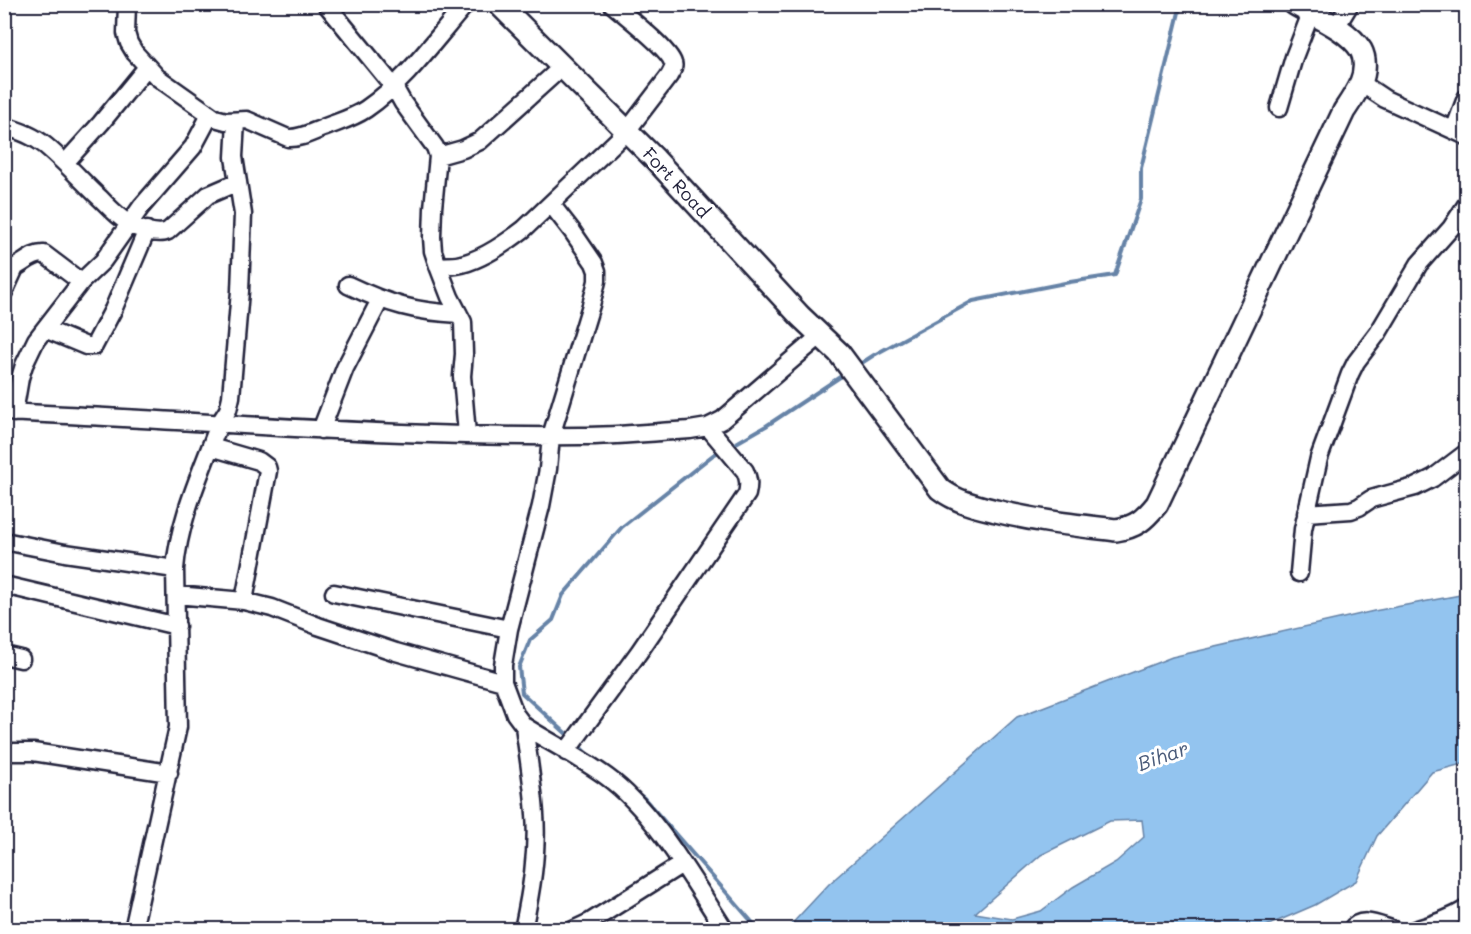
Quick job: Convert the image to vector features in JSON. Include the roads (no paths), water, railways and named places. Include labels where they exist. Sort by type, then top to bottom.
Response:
[{"type":"main road","name":"Fort Road","points":[[499,4],[655,159],[853,370],[940,489],[951,497],[971,505],[1026,519],[1116,530],[1129,528],[1146,518],[1157,504],[1344,111],[1361,83]]},
{"type":"main road","points":[[1303,9],[1336,27],[1361,51],[1364,59],[1361,83]]},
{"type":"street","points":[[127,4],[126,33],[135,53],[168,85],[210,116],[220,120],[247,120],[288,138],[303,136],[365,110],[394,87],[466,4]]},
{"type":"street","points":[[327,4],[394,87],[403,103],[429,136],[438,156],[432,237],[438,266],[463,322],[462,376],[467,434]]},
{"type":"street","points":[[438,266],[455,265],[473,260],[506,243],[524,229],[627,131],[669,76],[673,63],[664,50],[612,4]]},
{"type":"street","points":[[1336,27],[1350,4]]},
{"type":"street","points":[[1279,108],[1294,57],[1303,9]]},
{"type":"street","points":[[65,164],[147,67]]},
{"type":"street","points":[[438,156],[469,147],[480,141],[562,67]]},
{"type":"street","points":[[1361,83],[1385,99],[1460,133],[1467,98]]},
{"type":"street","points":[[210,116],[193,147],[141,207],[104,261],[81,282],[36,340],[24,365],[9,413],[321,430],[467,434],[583,436],[690,430],[708,427],[722,420],[821,335]]},
{"type":"street","points":[[133,930],[178,727],[175,569],[177,547],[183,522],[219,424],[230,404],[240,291],[243,214],[234,157],[236,121]]},
{"type":"street","points":[[4,126],[25,132],[35,138],[129,224],[159,234],[168,231],[203,199],[238,182]]},
{"type":"street","points":[[550,204],[594,263],[597,281],[551,436],[542,506],[509,629],[503,682],[514,714],[524,726],[608,778],[633,801],[682,864],[725,930]]},
{"type":"street","points":[[1299,573],[1306,513],[1322,450],[1353,368],[1378,333],[1419,264],[1451,228],[1467,205]]},
{"type":"street","points":[[45,329],[86,346],[94,346],[113,310],[147,230]]},
{"type":"street","points":[[4,292],[10,269],[40,253],[81,282]]},
{"type":"street","points":[[348,285],[380,300],[413,310],[459,314]]},
{"type":"street","points":[[321,430],[345,368],[380,300]]},
{"type":"street","points":[[566,752],[639,652],[747,494],[749,487],[745,471],[708,427]]},
{"type":"street","points":[[211,447],[260,461],[268,471],[244,601]]},
{"type":"street","points":[[1306,513],[1351,510],[1371,499],[1415,487],[1433,478],[1467,453]]},
{"type":"street","points":[[4,541],[65,553],[175,569]]},
{"type":"street","points":[[4,585],[177,626]]},
{"type":"street","points":[[334,592],[509,629]]},
{"type":"street","points":[[176,595],[244,601],[272,608],[396,652],[503,682]]},
{"type":"street","points":[[4,655],[21,659]]},
{"type":"street","points":[[523,930],[531,893],[535,814],[524,726]]},
{"type":"street","points":[[4,752],[33,752],[169,773]]},
{"type":"street","points":[[573,930],[590,922],[682,864]]},
{"type":"street","points":[[1414,930],[1436,924],[1467,909]]},
{"type":"street","points":[[1351,930],[1354,925],[1361,922],[1394,930]]},
{"type":"water","name":"Bihar","points":[[1466,594],[1466,763],[1432,772],[1377,836],[1356,881],[1315,905],[1257,930],[787,929],[829,884],[1017,717],[1172,657],[1374,611]],"holes":[[[1142,820],[1144,837],[1116,862],[1073,887],[1041,911],[1012,919],[975,913],[1041,855],[1110,821]]]},
{"type":"waterway","points":[[857,366],[973,301],[1115,275],[1141,199],[1141,168],[1181,4]]},
{"type":"waterway","points":[[731,446],[766,426],[846,373]]},
{"type":"waterway","points":[[571,738],[522,693],[519,667],[530,640],[553,620],[563,595],[622,527],[721,451]]},
{"type":"waterway","points":[[576,743],[590,757]]},
{"type":"waterway","points":[[636,793],[644,798],[759,930]]}]
